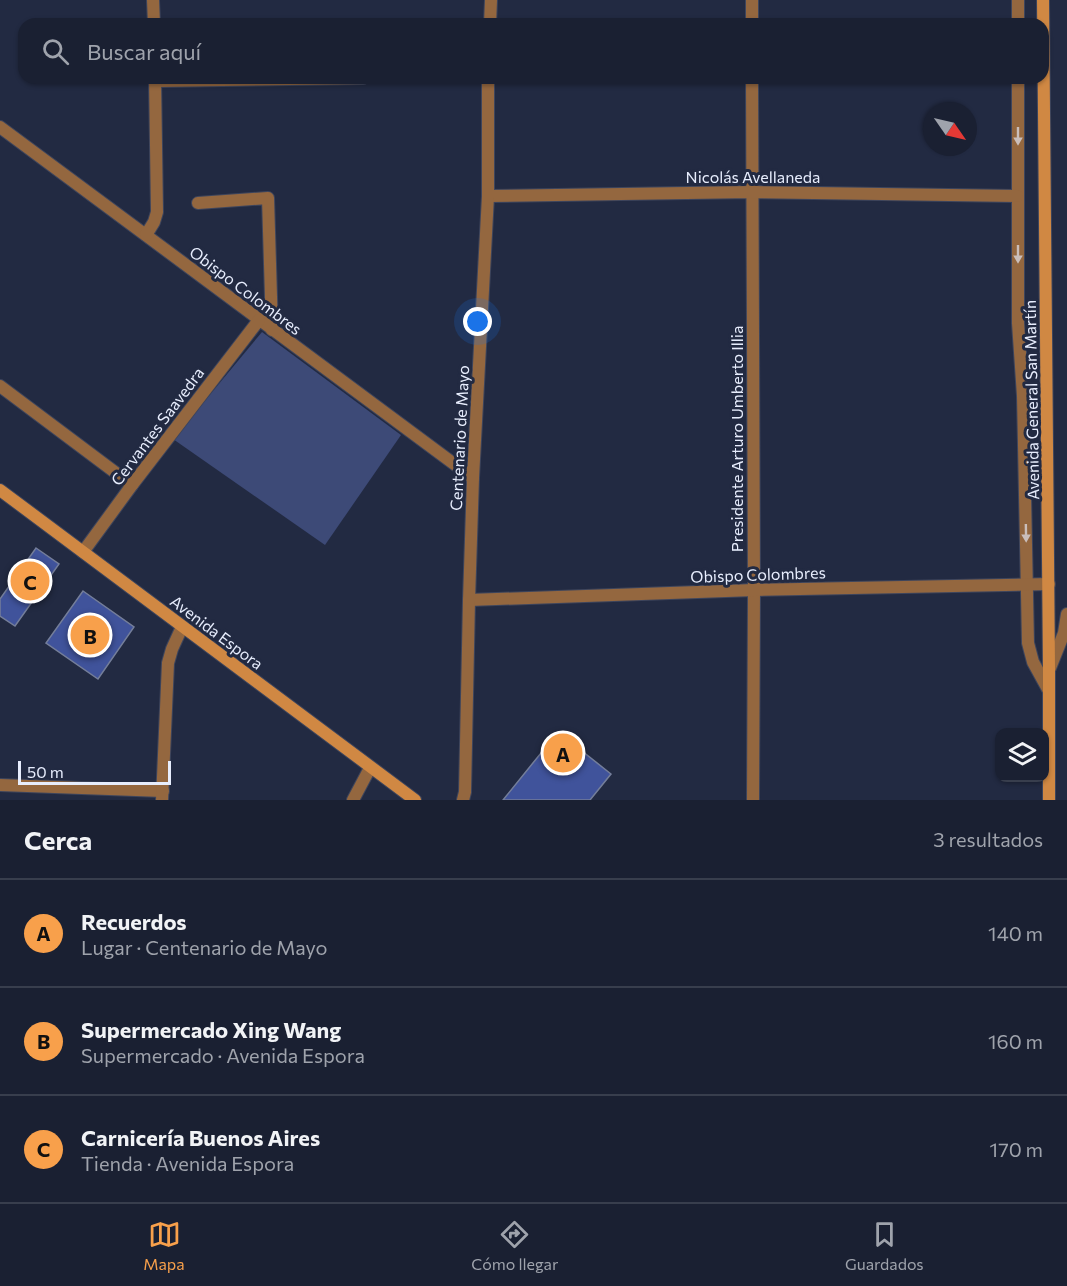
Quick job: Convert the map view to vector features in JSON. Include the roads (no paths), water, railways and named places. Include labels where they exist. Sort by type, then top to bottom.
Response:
[{"type":"main road","name":"Avenida General San Martín","points":[[1043,0],[1043,18]]},
{"type":"main road","name":"Avenida General San Martín","points":[[1044,84],[1049,800]]},
{"type":"main road","name":"Avenida Espora","points":[[0,490],[415,800]]},
{"type":"street","points":[[153,0],[154,18]]},
{"type":"street","points":[[490,18],[491,0]]},
{"type":"street","points":[[752,0],[752,18]]},
{"type":"street","points":[[1018,0],[1018,18]]},
{"type":"street","points":[[146,235],[157,212],[155,84]]},
{"type":"street","name":"Centenario de Mayo","points":[[463,800],[473,478],[488,196],[488,84]]},
{"type":"street","name":"Presidente Arturo Umberto Illia","points":[[752,84],[753,800]]},
{"type":"street","points":[[1018,84],[1018,323],[1023,396],[1028,643],[1034,662],[1049,691]]},
{"type":"street","name":"Obispo Colombres","points":[[0,127],[473,478]]},
{"type":"street","name":"Nicolás Avellaneda","points":[[488,196],[752,192],[1017,196]]},
{"type":"street","points":[[198,203],[268,198],[272,330]]},
{"type":"street","name":"Cervantes Saavedra","points":[[83,552],[132,484],[259,320]]},
{"type":"street","points":[[0,386],[132,484]]},
{"type":"street","name":"Obispo Colombres","points":[[469,600],[754,590],[1049,584]]},
{"type":"street","points":[[1049,669],[1064,633],[1067,614]]},
{"type":"street","points":[[0,784],[163,795],[168,663],[182,627]]},
{"type":"street","points":[[353,800],[370,768]]},
{"type":"place","name":"Carnicería Buenos Aires","points":[[30,581]]},
{"type":"place","name":"Supermercado Xing Wang","points":[[90,635]]},
{"type":"place","name":"Recuerdos","points":[[563,753]]}]
